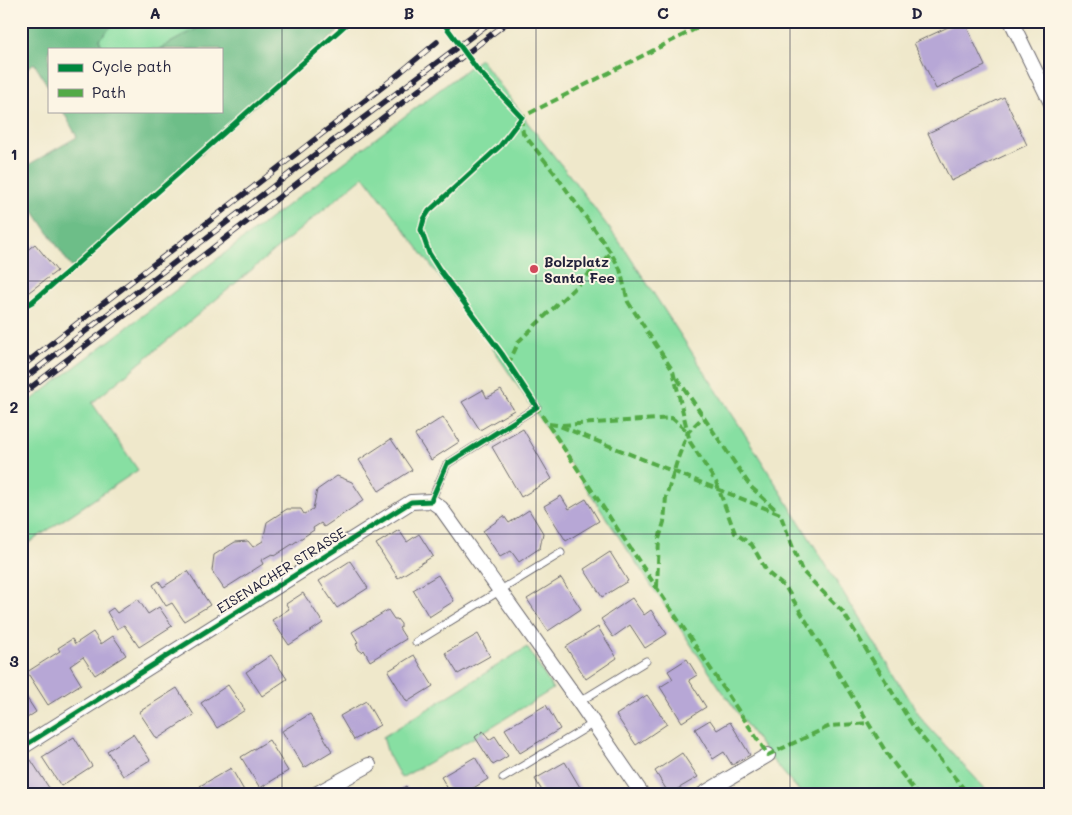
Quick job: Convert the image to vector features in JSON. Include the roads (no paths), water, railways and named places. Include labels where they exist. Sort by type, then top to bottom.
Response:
[{"type":"street","points":[[1011,21],[1051,104]]},
{"type":"street","points":[[431,501],[441,508],[594,723],[642,794]]},
{"type":"street","name":"EISENACHER STRASSE","points":[[21,748],[411,502],[431,501]]},
{"type":"street","points":[[703,794],[768,755]]},
{"type":"street","points":[[316,794],[370,765]]},
{"type":"lane","points":[[431,501],[447,464],[537,407]]},
{"type":"lane","points":[[416,642],[561,553]]},
{"type":"lane","points":[[579,702],[646,661]]},
{"type":"lane","points":[[503,778],[594,723]]},
{"type":"railway","points":[[21,381],[297,168],[492,21]]},
{"type":"railway","points":[[21,395],[509,21]]},
{"type":"railway","points":[[21,367],[385,85],[437,42]]},
{"type":"place","name":"Bolzplatz Santa Fee","points":[[534,269]]}]
